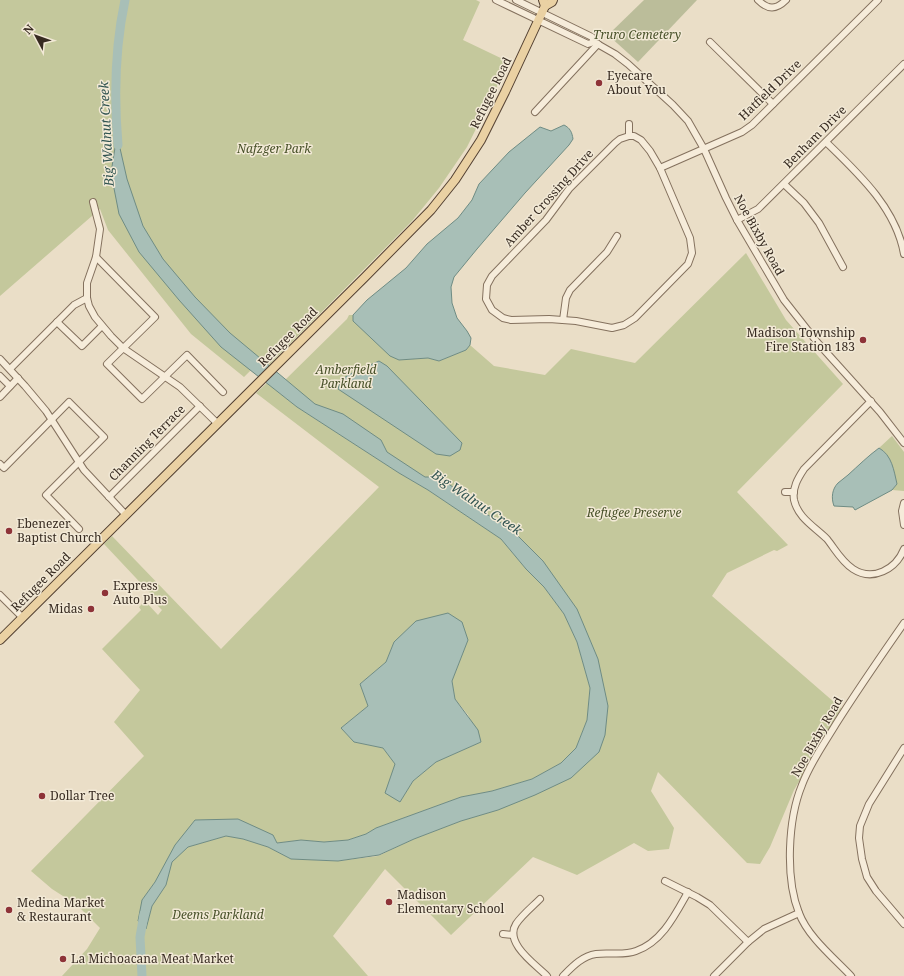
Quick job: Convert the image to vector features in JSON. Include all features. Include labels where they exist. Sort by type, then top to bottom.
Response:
[{"type":"main road","points":[[542,10],[553,0]]},
{"type":"main road","name":"Refugee Road","points":[[0,640],[417,225],[455,180],[484,135],[542,10]]},
{"type":"street","name":"Noe Bixby Road","points":[[496,0],[542,10]]},
{"type":"street","name":"Noe Bixby Road","points":[[516,0],[542,10],[592,37],[596,43],[621,58],[679,111],[691,125],[704,149],[737,220],[777,289],[792,311],[817,342],[871,401],[904,443]]},
{"type":"street","points":[[758,0],[765,6],[772,8],[778,6],[786,0]]},
{"type":"street","name":"Hatfield Drive","points":[[660,168],[742,132],[752,125],[878,0]]},
{"type":"street","points":[[710,42],[773,104]]},
{"type":"street","points":[[535,112],[596,43]]},
{"type":"street","name":"Benham Drive","points":[[737,220],[758,209],[904,64]]},
{"type":"street","points":[[617,236],[607,252],[570,290],[566,298],[563,320],[612,328],[624,325],[635,318],[691,259],[692,248],[690,238],[660,168],[650,150],[641,140],[634,136],[629,136],[629,124]]},
{"type":"street","name":"Amber Crossing Drive","points":[[563,320],[506,319],[496,314],[488,302],[486,287],[492,276],[546,220],[574,184],[620,139],[629,136]]},
{"type":"street","points":[[826,142],[862,177],[883,204],[900,236],[904,254]]},
{"type":"street","points":[[784,184],[804,203],[819,223],[843,267]]},
{"type":"street","points":[[93,202],[100,229],[96,257],[87,283],[87,298],[92,312],[102,326],[124,348],[180,387],[218,424]]},
{"type":"street","points":[[96,257],[155,317],[107,364],[142,400],[187,355],[223,392]]},
{"type":"street","points":[[10,369],[74,306],[87,298]]},
{"type":"street","points":[[57,322],[82,346],[102,326]]},
{"type":"street","points":[[0,359],[46,410],[78,463],[126,515]]},
{"type":"street","points":[[0,376],[10,386]]},
{"type":"street","points":[[0,397],[18,378]]},
{"type":"street","points":[[871,401],[804,469],[797,480],[794,500],[802,515],[826,538],[838,555],[853,569],[865,574],[886,571],[896,563],[904,549]]},
{"type":"street","points":[[2,466],[69,402],[104,437],[46,495],[79,529]]},
{"type":"street","name":"Channing Terrace","points":[[109,497],[200,406]]},
{"type":"street","points":[[785,492],[794,492]]},
{"type":"street","points":[[904,503],[902,511],[904,525]]},
{"type":"street","points":[[0,595],[23,618]]},
{"type":"street","name":"Noe Bixby Road","points":[[851,976],[810,932],[799,913],[792,883],[790,853],[792,824],[801,786],[816,755],[856,692],[904,623]]},
{"type":"street","points":[[904,748],[865,813],[860,826],[860,847],[864,870],[871,884],[904,924]]},
{"type":"street","points":[[665,881],[710,905],[748,942]]},
{"type":"street","points":[[563,976],[573,966],[587,957],[595,954],[618,954],[635,951],[659,937],[673,919],[688,892]]},
{"type":"street","points":[[540,899],[516,923],[513,935],[515,943],[518,947],[547,976]]},
{"type":"street","points":[[714,976],[748,942],[771,925],[799,913]]},
{"type":"street","points":[[503,934],[513,935]]},
{"type":"green space","name":"Nafzger Park","points":[[0,0],[476,0],[480,2],[463,40],[509,62],[467,147],[439,188],[412,221],[269,365],[262,359],[244,377],[191,334],[108,230],[100,209],[0,296]]},
{"type":"green space","name":"Truro Cemetery","points":[[644,0],[697,0],[638,62],[608,35]]},
{"type":"green space","points":[[746,253],[786,320],[843,384],[737,492],[788,545],[777,551],[774,550],[727,573],[712,596],[842,709],[794,790],[770,847],[760,864],[747,863],[658,772],[651,791],[674,828],[669,849],[648,851],[634,843],[577,875],[533,857],[451,935],[385,869],[333,936],[368,976],[62,976],[87,949],[100,928],[77,905],[52,889],[31,871],[144,756],[114,722],[140,690],[102,649],[141,610],[139,607],[145,601],[158,615],[162,610],[149,597],[151,594],[104,544],[112,536],[221,649],[379,487],[256,393],[267,383],[297,407],[428,490],[501,539],[526,569],[544,587],[564,614],[577,642],[590,688],[587,720],[576,748],[561,763],[532,779],[492,791],[461,797],[376,828],[366,834],[348,840],[324,842],[301,840],[276,843],[195,820],[142,900],[146,928],[152,906],[166,885],[170,861],[188,847],[226,836],[243,839],[268,847],[291,859],[338,861],[378,856],[414,839],[461,821],[498,810],[605,735],[579,619],[485,513],[439,477],[432,484],[282,383],[347,319],[349,315],[353,315],[354,321],[399,360],[428,358],[439,361],[466,350],[470,345],[494,366],[545,375],[571,349],[635,363]],"holes":[[[468,640],[452,681],[455,699],[468,715],[481,742],[436,762],[413,781],[400,802],[395,764],[383,748],[354,742],[341,728],[368,706],[360,684],[386,662],[394,642]]]},
{"type":"green space","points":[[892,436],[904,452],[904,491],[892,490],[897,484],[885,452],[879,448]]},
{"type":"water","points":[[564,125],[572,134],[573,139],[569,145],[525,193],[454,277],[451,287],[452,303],[457,318],[471,338],[470,345],[466,350],[439,361],[428,358],[399,360],[390,356],[353,321],[353,315],[367,300],[406,268],[427,244],[458,218],[472,200],[479,184],[509,152],[540,127],[551,131]]},
{"type":"water","points":[[117,135],[127,179],[143,226],[163,259],[195,297],[230,333],[315,404],[343,414],[381,440],[387,452],[425,477],[439,477],[457,490],[471,505],[510,528],[543,561],[577,609],[598,659],[608,706],[605,735],[599,752],[571,778],[498,810],[461,821],[414,839],[379,855],[338,861],[291,859],[268,847],[243,839],[226,836],[188,847],[172,862],[166,885],[152,906],[146,929],[138,921],[142,900],[155,882],[175,845],[195,820],[238,819],[273,835],[277,843],[301,840],[324,842],[348,840],[366,834],[376,828],[461,797],[492,791],[532,779],[561,763],[576,748],[587,720],[590,688],[577,642],[564,614],[544,587],[526,569],[501,539],[428,490],[297,407],[221,347],[179,300],[139,252],[119,214],[111,173]]},
{"type":"water","points":[[379,361],[387,366],[462,443],[460,450],[450,456],[436,454],[338,389],[341,380],[350,374]]},
{"type":"water","points":[[879,448],[890,459],[897,484],[892,490],[855,510],[853,507],[834,506],[833,494],[836,485]]},
{"type":"water","points":[[448,613],[462,622],[468,640],[452,681],[455,699],[478,730],[481,742],[436,762],[413,781],[400,802],[385,793],[395,764],[383,748],[354,742],[341,728],[368,706],[360,684],[386,662],[394,642],[416,621]]},
{"type":"waterway","name":"Big Walnut Creek","points":[[118,145],[116,72],[119,36],[125,0]]},
{"type":"waterway","name":"Big Walnut Creek","points":[[142,976],[140,937],[144,914]]},
{"type":"place","name":"Eyecare About You","points":[[599,83]]},
{"type":"place","name":"Madison Township Fire Station 183","points":[[863,340]]},
{"type":"place","name":"Ebenezer Baptist Church","points":[[9,531]]},
{"type":"place","name":"Express Auto Plus","points":[[105,593]]},
{"type":"place","name":"Midas","points":[[91,609]]},
{"type":"place","name":"Dollar Tree","points":[[42,796]]},
{"type":"place","name":"Madison Elementary School","points":[[389,902]]},
{"type":"place","name":"Medina Market & Restaurant","points":[[9,910]]},
{"type":"place","name":"La Michoacana Meat Market","points":[[63,959]]},
{"type":"park label","name":"Amberfield Parkland","points":[[346,377]]},
{"type":"park label","name":"Refugee Preserve","points":[[634,513]]},
{"type":"park label","name":"Deems Parkland","points":[[218,915]]}]
